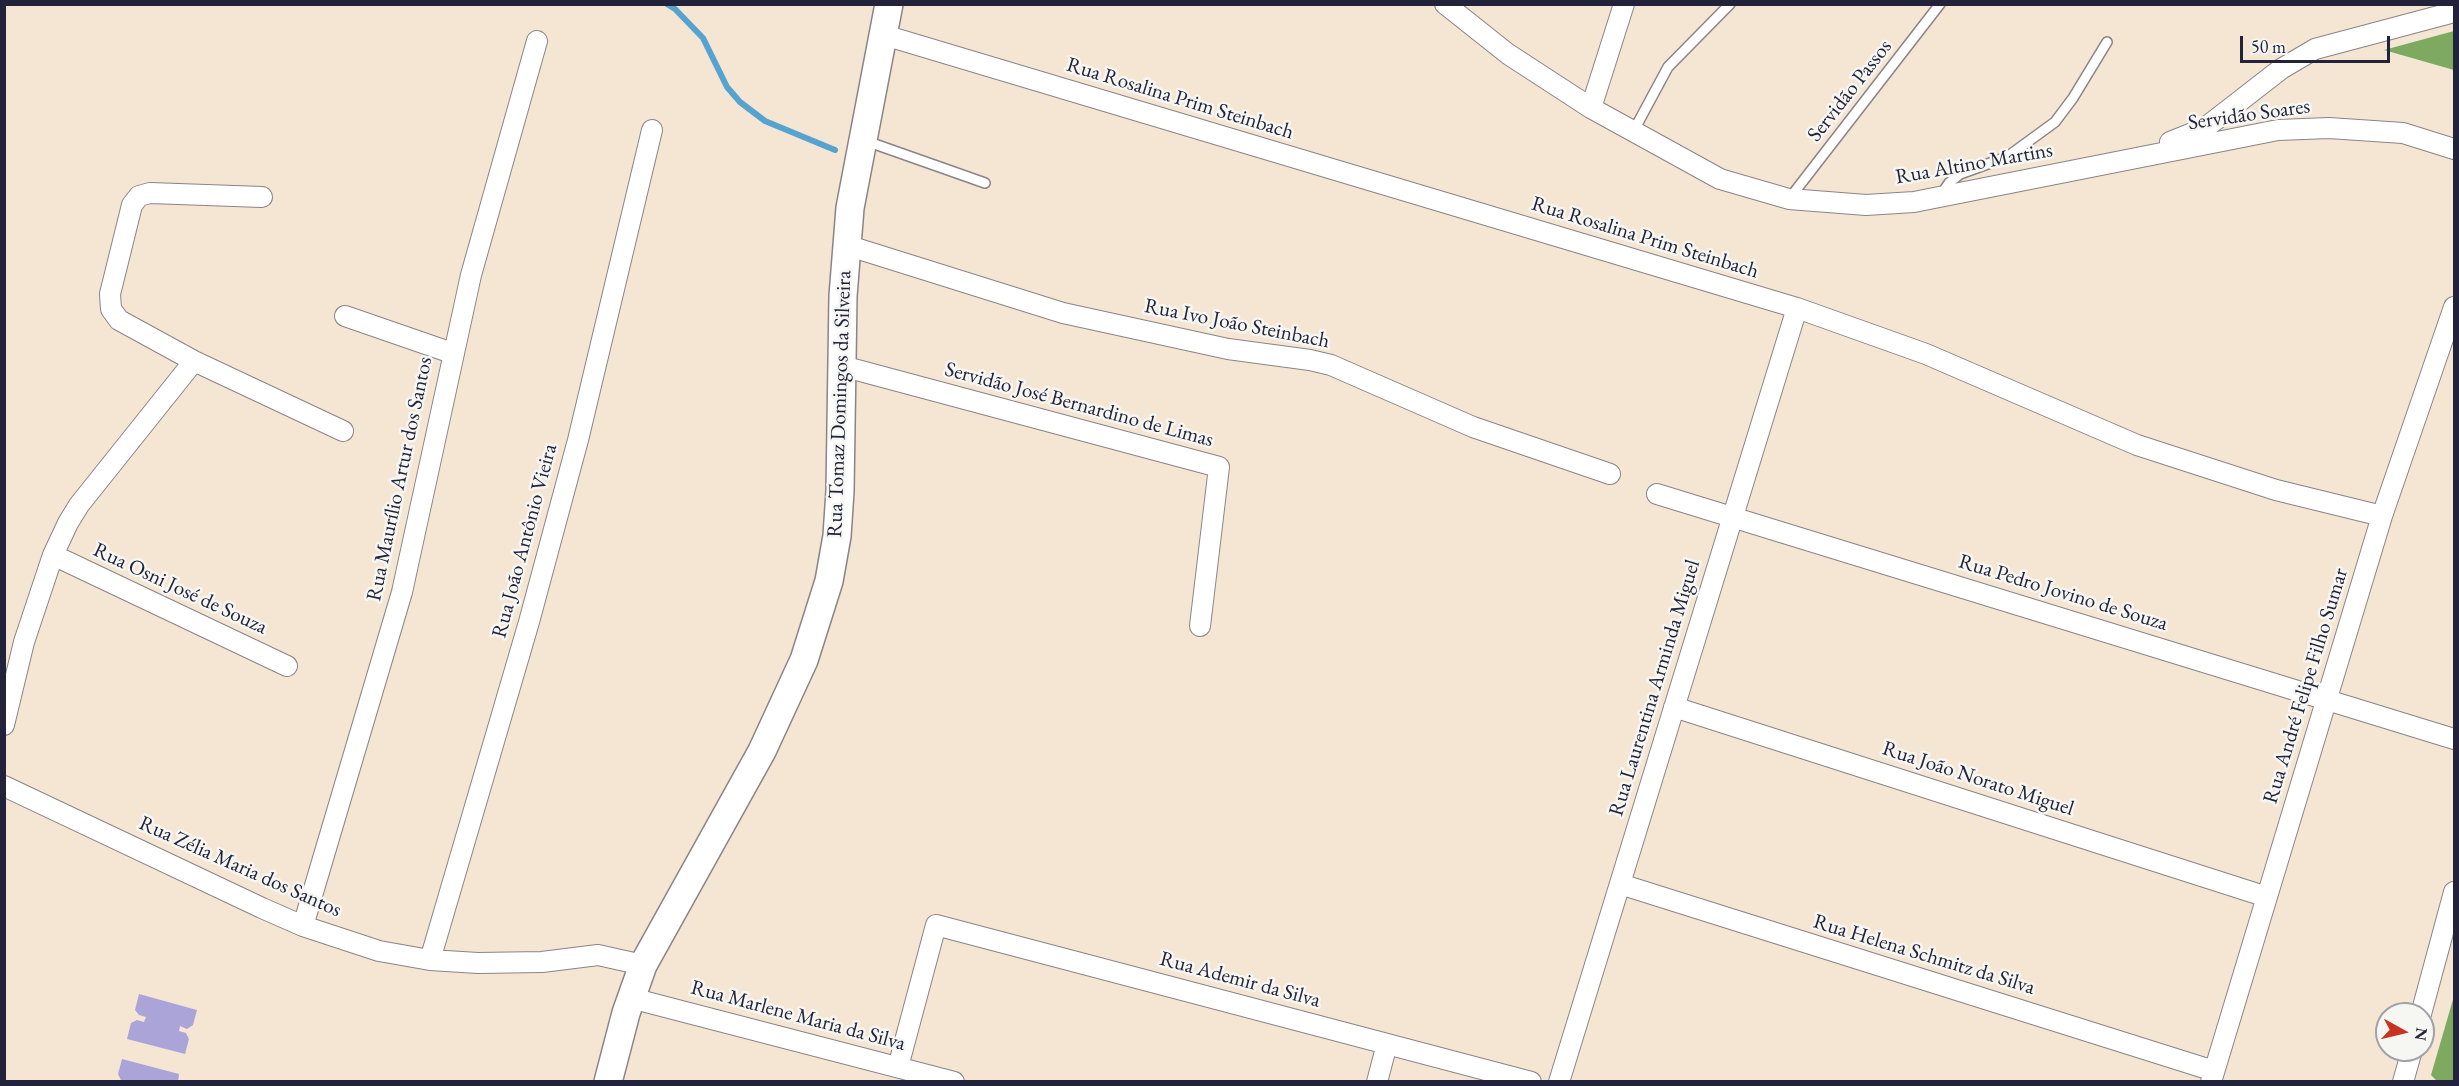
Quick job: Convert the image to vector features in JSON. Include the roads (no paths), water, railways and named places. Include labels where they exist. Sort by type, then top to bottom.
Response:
[{"type":"main road","name":"Rua Tomaz Domingos da Silveira","points":[[608,1082],[631,998],[643,965],[762,751],[815,629],[829,581],[837,536],[846,245],[889,4]]},
{"type":"street","points":[[1591,108],[1624,4]]},
{"type":"street","name":"Rua Altino Martins","points":[[1450,6],[1508,54],[1591,108],[1720,179],[1789,199],[1866,205],[1939,198],[2157,153],[2166,144],[2205,128],[2281,69],[2315,49],[2454,12]]},
{"type":"street","name":"Rua Rosalina Prim Steinbach","points":[[884,35],[1797,308],[1926,354],[2137,445],[2276,490],[2382,516]]},
{"type":"street","name":"Rua Maurílio Artur dos Santos","points":[[303,926],[402,592],[420,517],[452,352],[471,275],[537,40]]},
{"type":"street","name":"Servidão Soares","points":[[2157,153],[2278,130],[2329,128],[2403,133],[2454,149]]},
{"type":"street","name":"Rua João Antônio Vieira","points":[[430,960],[578,440],[652,130]]},
{"type":"street","points":[[262,197],[150,193],[139,196],[132,205],[110,294],[111,309],[119,320],[194,361],[343,431]]},
{"type":"street","name":"Rua Ivo João Steinbach","points":[[846,245],[1063,313],[1228,349],[1331,365],[1465,424],[1610,474]]},
{"type":"street","name":"Rua André Felipe Filho Sumar","points":[[2213,1076],[2382,516],[2454,307]]},
{"type":"street","name":"Rua Laurentina Arminda Miguel","points":[[1559,1082],[1797,308]]},
{"type":"street","points":[[345,316],[452,352]]},
{"type":"street","points":[[4,725],[24,642],[53,555],[79,505],[194,361]]},
{"type":"street","name":"Servidão José Bernardino de Limas","points":[[842,366],[1219,467],[1200,626]]},
{"type":"street","name":"Rua Pedro Jovino de Souza","points":[[1657,494],[2454,739]]},
{"type":"street","name":"Rua Osni José de Souza","points":[[53,555],[287,666]]},
{"type":"street","name":"Rua João Norato Miguel","points":[[1674,707],[2267,897]]},
{"type":"street","name":"Rua Zélia Maria dos Santos","points":[[4,786],[303,926],[380,951],[430,960],[510,963],[598,955],[643,965]]},
{"type":"street","name":"Rua Helena Schmitz da Silva","points":[[1620,885],[2213,1076]]},
{"type":"street","points":[[2424,1002],[2454,892]]},
{"type":"street","name":"Rua Ademir da Silva","points":[[898,1067],[936,925],[1531,1082]]},
{"type":"street","name":"Rua Marlene Maria da Silva","points":[[631,998],[954,1082]]},
{"type":"street","points":[[1377,1082],[1387,1044]]},
{"type":"street","points":[[2403,1082],[2409,1062]]},
{"type":"lane","points":[[1633,132],[1668,67],[1730,4]]},
{"type":"lane","name":"Servidão Passos","points":[[1789,199],[1940,4]]},
{"type":"lane","points":[[1939,198],[1949,183],[1960,174],[2007,157],[2055,122],[2073,98],[2107,42]]},
{"type":"lane","points":[[863,140],[986,183]]},
{"type":"waterway","points":[[667,4],[675,9],[703,38],[727,87],[740,102],[765,121],[835,150]]}]
